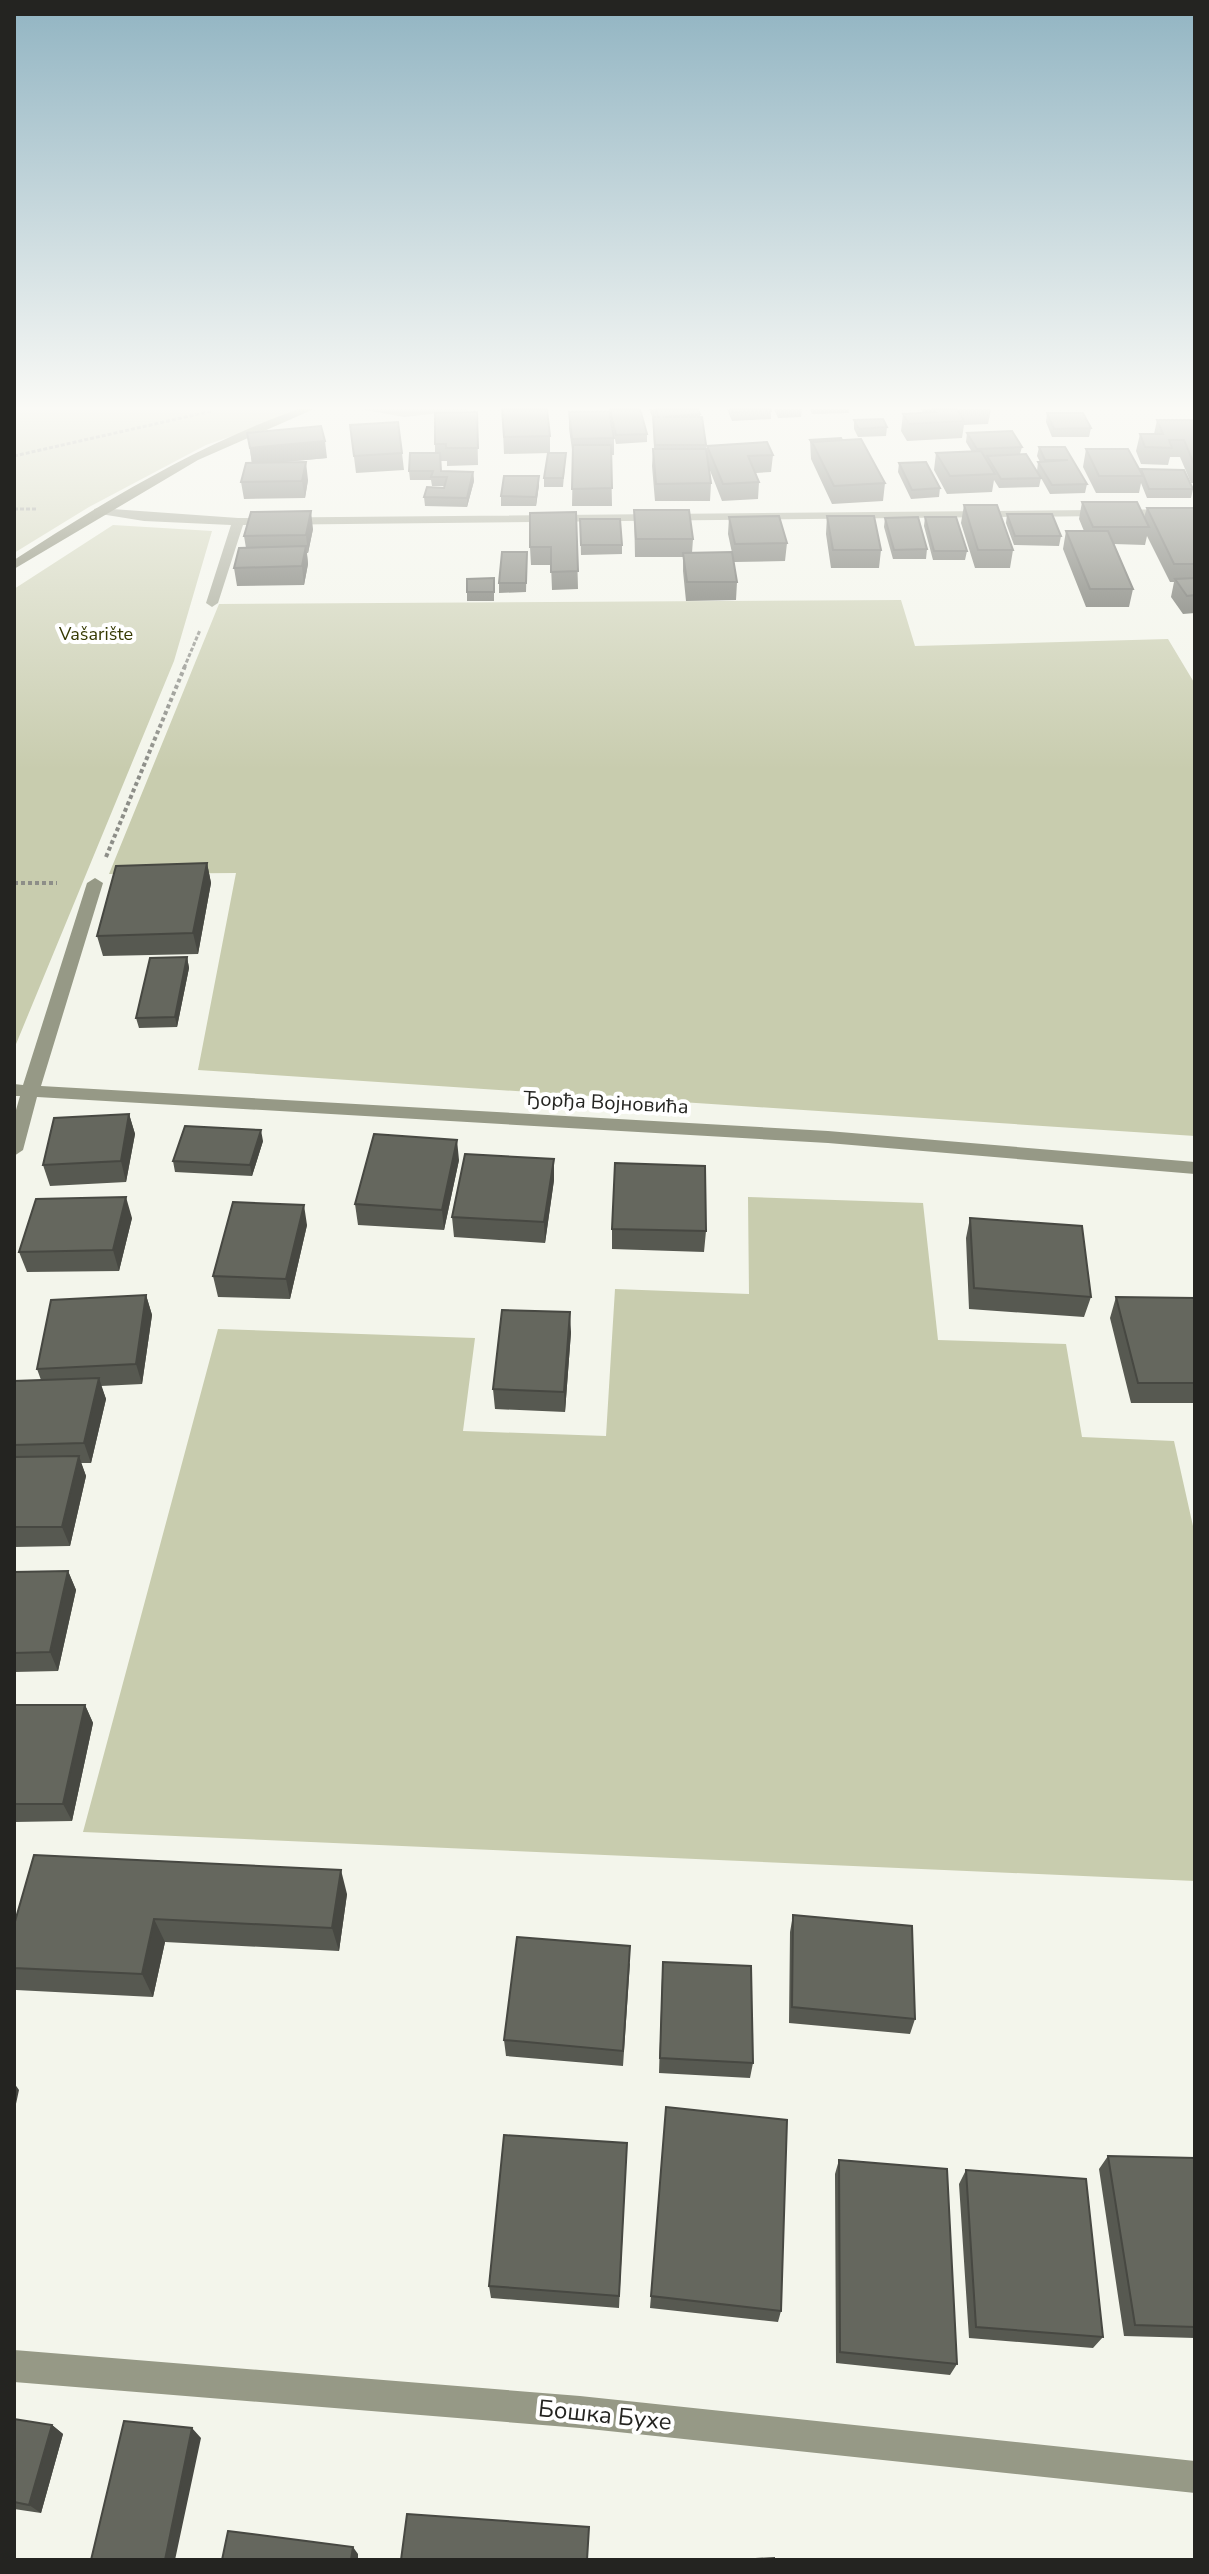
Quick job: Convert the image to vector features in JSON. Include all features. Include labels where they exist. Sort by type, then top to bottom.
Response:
[{"type":"main road","points":[[14,565],[70,529]]},
{"type":"street","points":[[212,603],[236,529]]},
{"type":"street","points":[[14,1150],[22,1090],[95,883]]},
{"type":"street","name":"Ђорђа Војновића","points":[[22,1090],[828,1137],[1195,1168]]},
{"type":"street","name":"Бошка Бухе","points":[[14,2366],[580,2412],[1195,2477]]},
{"type":"path","points":[[95,883],[212,603]]},
{"type":"green space","points":[[14,529],[53,529],[14,553]]},
{"type":"green space","name":"Vašarište","points":[[107,529],[212,531],[174,661],[14,1049],[14,589]]},
{"type":"green space","points":[[901,600],[915,646],[1168,639],[1195,684],[1195,1136],[198,1070],[236,873],[109,874],[219,604]]},
{"type":"green space","points":[[748,1197],[923,1203],[938,1340],[1066,1344],[1082,1437],[1174,1441],[1195,1535],[1195,1881],[83,1832],[218,1329],[475,1338],[463,1431],[606,1436],[615,1289],[749,1294]]},
{"type":"building","points":[[246,529],[307,529],[306,535],[244,536]]},
{"type":"building","points":[[530,529],[577,529],[578,571],[551,572],[551,547],[530,547]]},
{"type":"building","points":[[580,529],[621,529],[622,545],[581,545]]},
{"type":"building","points":[[635,529],[692,529],[693,539],[636,539]]},
{"type":"building","points":[[732,529],[783,529],[787,543],[735,544]]},
{"type":"building","points":[[829,529],[877,529],[881,550],[833,550]]},
{"type":"building","points":[[888,529],[921,529],[927,549],[894,550]]},
{"type":"building","points":[[928,529],[960,529],[967,551],[934,551]]},
{"type":"building","points":[[972,529],[1006,529],[1013,550],[978,550]]},
{"type":"building","points":[[1012,529],[1058,529],[1061,536],[1015,536]]},
{"type":"building","points":[[1157,529],[1195,529],[1195,564],[1174,564]]},
{"type":"building","points":[[1066,531],[1108,531],[1133,589],[1090,589]]},
{"type":"building","points":[[306,546],[302,566],[234,568],[239,548]]},
{"type":"building","points":[[502,552],[527,552],[526,583],[499,583]]},
{"type":"building","points":[[732,552],[737,582],[687,582],[683,553]]},
{"type":"building","points":[[494,578],[494,592],[467,592],[467,579]]},
{"type":"building","points":[[1195,578],[1195,595],[1187,596],[1175,579]]},
{"type":"building","points":[[207,863],[193,933],[97,936],[116,866]]},
{"type":"building","points":[[187,957],[175,1017],[136,1018],[150,958]]},
{"type":"building","points":[[129,1114],[121,1161],[43,1165],[54,1118]]},
{"type":"building","points":[[185,1126],[261,1130],[250,1165],[173,1161]]},
{"type":"building","points":[[374,1134],[457,1140],[442,1210],[355,1204]]},
{"type":"building","points":[[465,1154],[554,1159],[544,1222],[452,1217]]},
{"type":"building","points":[[615,1163],[705,1166],[706,1231],[612,1229]]},
{"type":"building","points":[[126,1197],[113,1250],[19,1252],[36,1199]]},
{"type":"building","points":[[233,1202],[304,1205],[286,1279],[213,1276]]},
{"type":"building","points":[[970,1218],[1082,1226],[1091,1297],[974,1288]]},
{"type":"building","points":[[146,1295],[136,1364],[37,1369],[51,1300]]},
{"type":"building","points":[[1116,1297],[1195,1298],[1195,1383],[1138,1383]]},
{"type":"building","points":[[502,1310],[570,1312],[564,1392],[493,1389]]},
{"type":"building","points":[[99,1378],[84,1443],[14,1445],[14,1381]]},
{"type":"building","points":[[79,1456],[62,1527],[14,1527],[14,1457]]},
{"type":"building","points":[[68,1571],[50,1652],[14,1653],[14,1572]]},
{"type":"building","points":[[14,1705],[85,1705],[63,1804],[14,1804]]},
{"type":"building","points":[[34,1855],[341,1870],[332,1928],[154,1919],[142,1974],[14,1968],[14,1925]]},
{"type":"building","points":[[793,1915],[912,1926],[915,2019],[792,2007]]},
{"type":"building","points":[[517,1937],[630,1946],[623,2051],[504,2040]]},
{"type":"building","points":[[663,1962],[751,1966],[753,2063],[660,2058]]},
{"type":"building","points":[[666,2107],[787,2120],[781,2311],[651,2296]]},
{"type":"building","points":[[504,2135],[627,2143],[619,2296],[489,2286]]},
{"type":"building","points":[[1108,2156],[1195,2158],[1195,2327],[1135,2325]]},
{"type":"building","points":[[839,2160],[947,2169],[957,2364],[840,2352]]},
{"type":"building","points":[[966,2170],[1086,2179],[1103,2337],[976,2327]]},
{"type":"building","points":[[14,2419],[52,2425],[29,2505],[14,2502]]},
{"type":"building","points":[[124,2421],[192,2428],[165,2560],[91,2560]]},
{"type":"building","points":[[407,2514],[589,2527],[587,2560],[401,2560]]},
{"type":"building","points":[[228,2531],[353,2547],[351,2560],[222,2560]]}]
